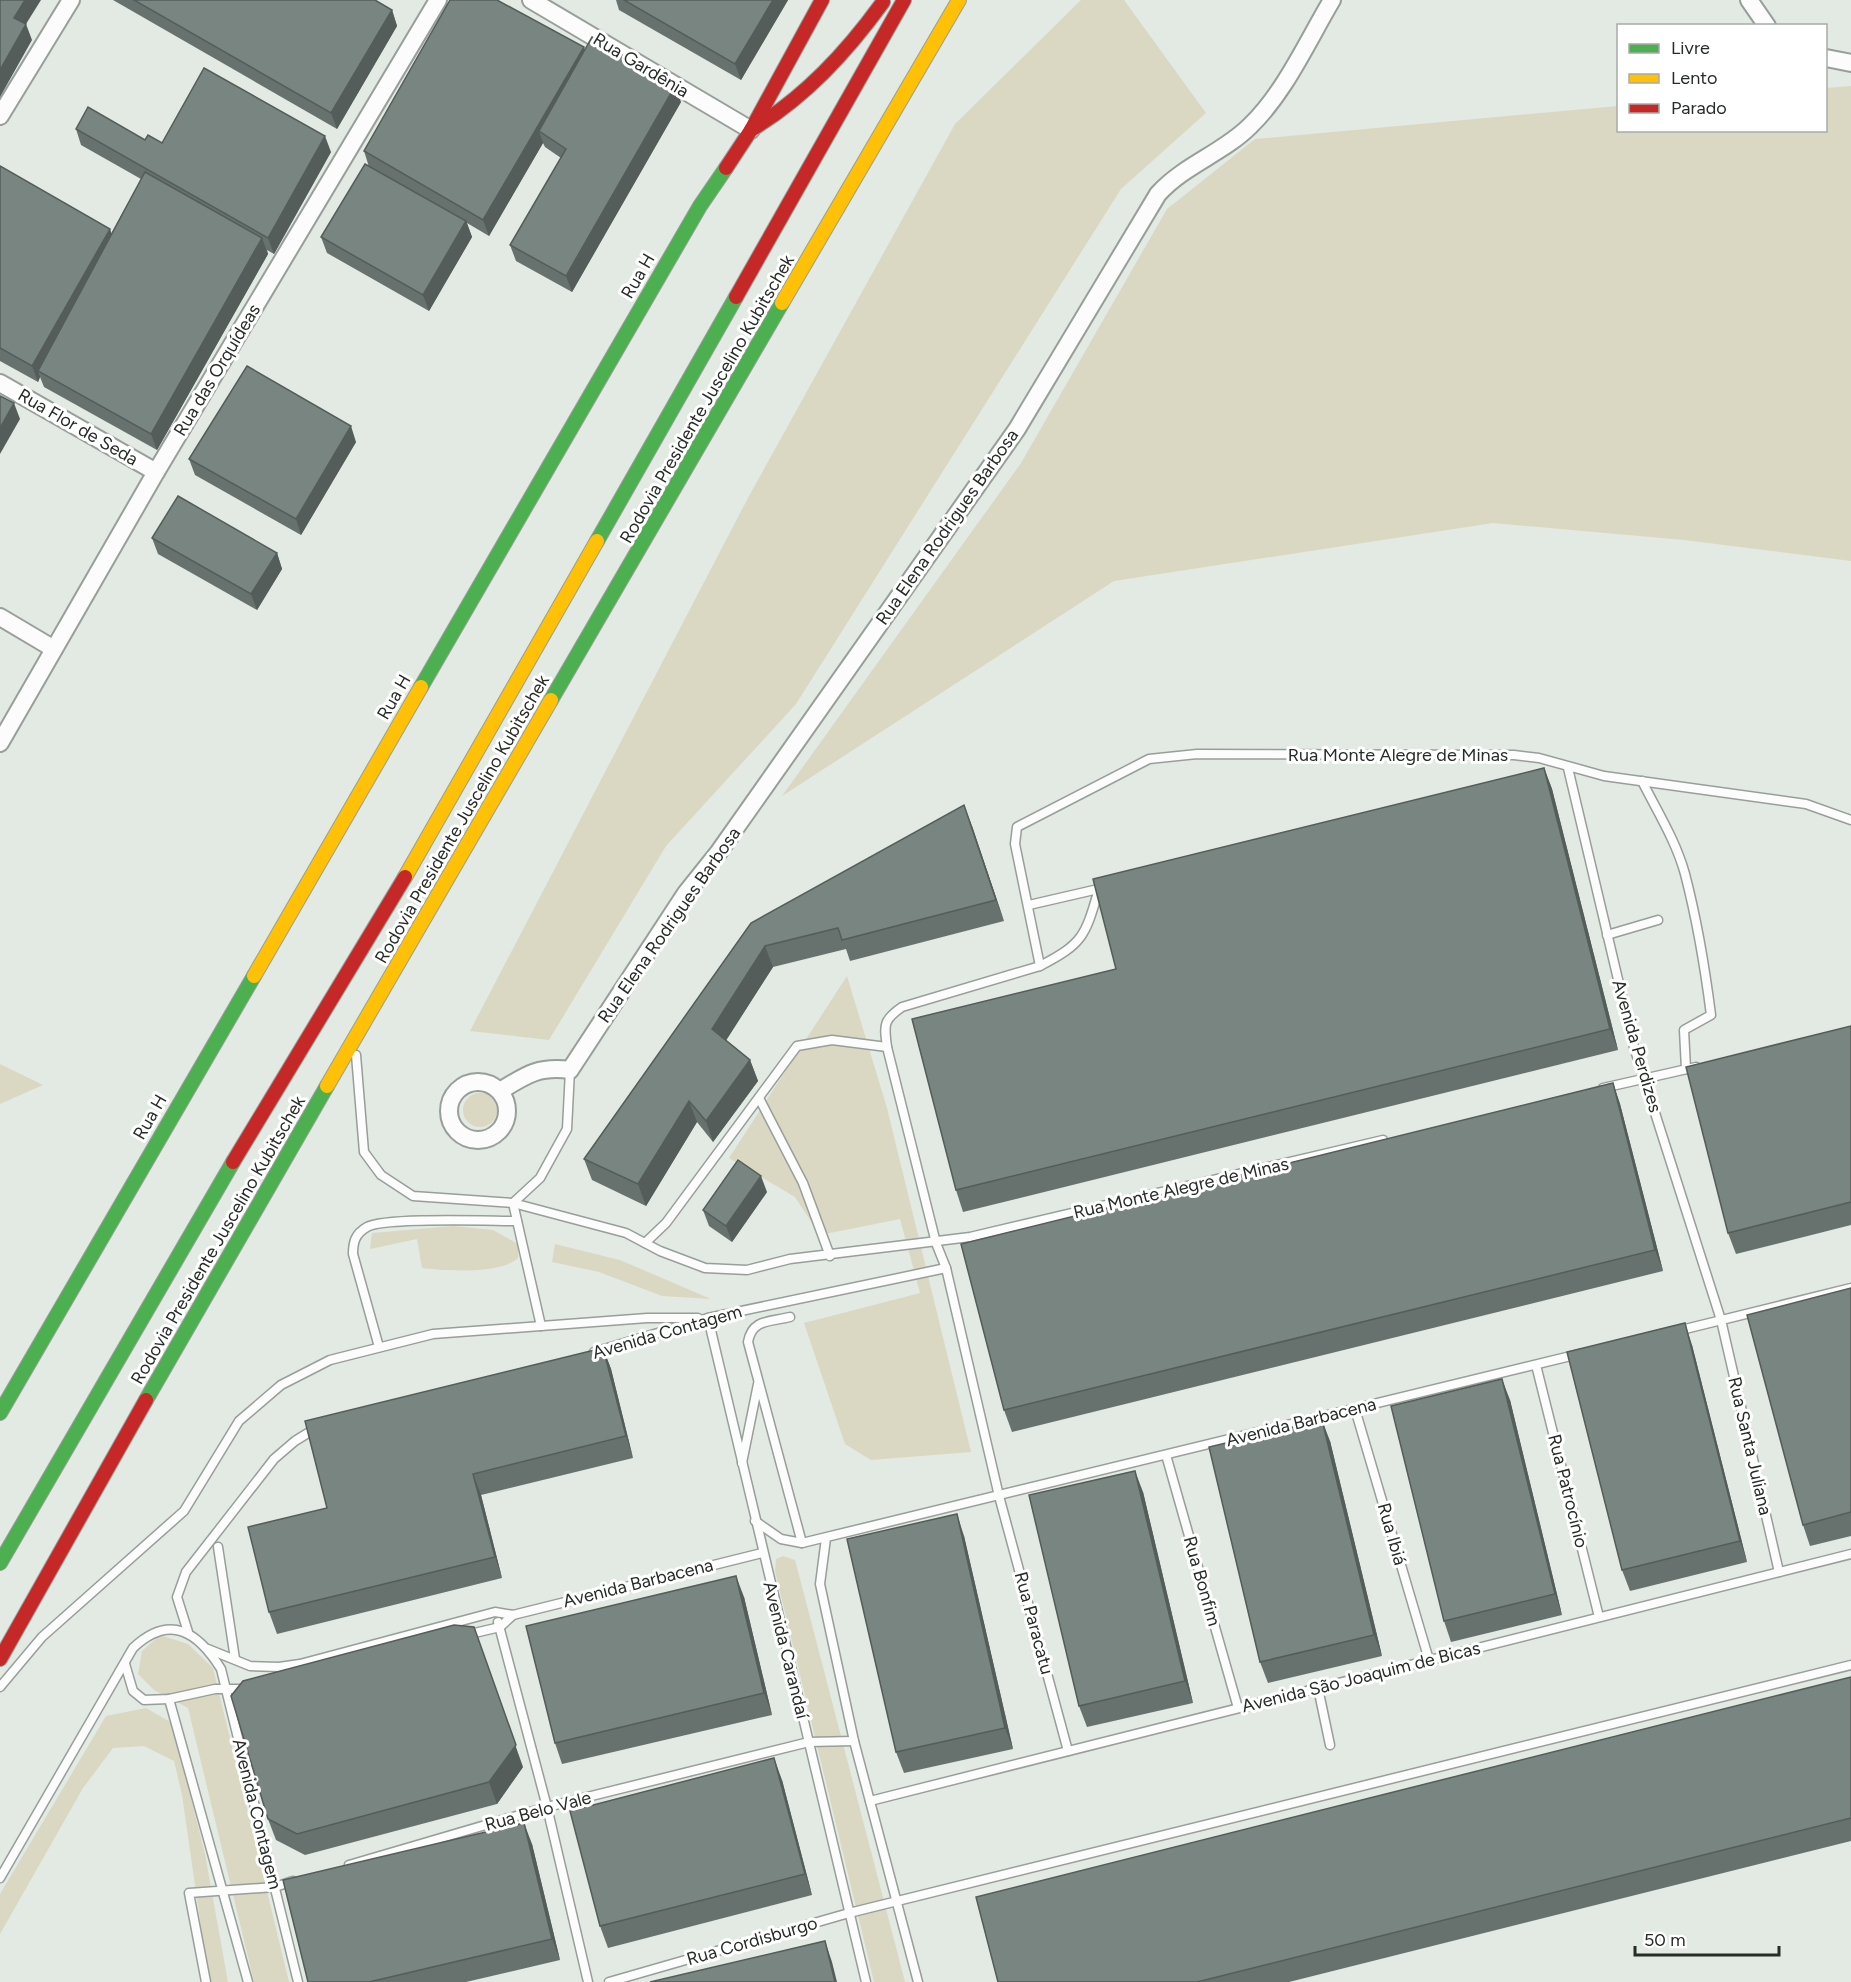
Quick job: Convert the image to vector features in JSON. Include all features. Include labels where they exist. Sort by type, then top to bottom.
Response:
[{"type":"main road","name":"Rua H","points":[[0,1413],[694,217],[751,130],[822,0]]},
{"type":"main road","points":[[751,130],[782,113],[816,84],[863,32],[885,0]]},
{"type":"main road","name":"Rodovia Presidente Juscelino Kubitschek","points":[[0,1563],[148,1305],[428,838],[904,0]]},
{"type":"main road","name":"Rodovia Presidente Juscelino Kubitschek","points":[[0,1659],[189,1323],[959,0]]},
{"type":"street","points":[[0,116],[71,0]]},
{"type":"street","name":"Rua das Orquídeas","points":[[0,743],[156,472],[438,0]]},
{"type":"street","name":"Rua Gardênia","points":[[531,0],[751,130]]},
{"type":"street","name":"Rua Elena Rodrigues Barbosa","points":[[570,1070],[686,893],[718,853],[1017,429],[1158,194],[1173,178],[1249,128],[1270,105],[1332,0]]},
{"type":"street","points":[[1749,0],[1766,24]]},
{"type":"street","points":[[1827,58],[1851,63]]},
{"type":"street","name":"Rua Flor de Seda","points":[[0,382],[156,472]]},
{"type":"street","points":[[0,617],[54,649]]},
{"type":"street","points":[[500,1091],[532,1071],[554,1068],[570,1070]]},
{"type":"lane","name":"Rua Monte Alegre de Minas","points":[[1029,905],[1015,844],[1017,827],[1149,759],[1197,754],[1514,755],[1539,758],[1564,766],[1642,781],[1806,804],[1851,820]]},
{"type":"lane","name":"Rua Monte Alegre de Minas","points":[[1537,771],[1564,766]]},
{"type":"lane","name":"Avenida Perdizes","points":[[1564,766],[1634,1047],[1721,1320]]},
{"type":"lane","points":[[1642,781],[1675,846],[1684,873],[1712,1015],[1684,1030],[1686,1069]]},
{"type":"lane","points":[[1040,966],[1029,905],[1122,883]]},
{"type":"lane","points":[[946,1268],[936,1243],[887,1047],[885,1028],[889,1016],[903,1007],[1040,966],[1069,951],[1082,939],[1099,889]]},
{"type":"lane","points":[[1607,935],[1658,920]]},
{"type":"lane","points":[[354,1040],[364,1152],[381,1175],[413,1196],[513,1203],[540,1178],[567,1129],[570,1070]]},
{"type":"lane","points":[[645,1243],[666,1223],[797,1046],[832,1040],[887,1047]]},
{"type":"lane","points":[[1591,1091],[1708,1064]]},
{"type":"lane","points":[[759,1098],[803,1183],[830,1256]]},
{"type":"lane","name":"Rua Monte Alegre de Minas","points":[[513,1203],[626,1233],[705,1268],[747,1270],[790,1259],[830,1256],[890,1246],[936,1243],[1396,1137]]},
{"type":"lane","points":[[513,1203],[541,1326]]},
{"type":"lane","points":[[380,1347],[353,1254],[352,1243],[358,1233],[379,1223],[517,1221]]},
{"type":"lane","name":"Avenida Contagem","points":[[585,1355],[708,1318],[946,1268]]},
{"type":"lane","name":"Rua Paracatu","points":[[946,1268],[999,1496],[1068,1751]]},
{"type":"lane","points":[[1663,1334],[1851,1288]]},
{"type":"lane","points":[[790,1317],[756,1325],[750,1330],[748,1342],[802,1543]]},
{"type":"lane","points":[[0,1687],[42,1637],[184,1511],[239,1421],[281,1385],[330,1360],[433,1334],[647,1318],[708,1318]]},
{"type":"lane","name":"Avenida Carandaí","points":[[708,1318],[762,1553],[866,1982]]},
{"type":"lane","name":"Rua Santa Juliana","points":[[1721,1320],[1779,1572]]},
{"type":"lane","name":"Avenida Barbacena","points":[[755,1521],[781,1539],[802,1543],[1594,1351]]},
{"type":"lane","name":"Rua Patrocínio","points":[[1536,1365],[1599,1617]]},
{"type":"lane","points":[[742,1464],[759,1381]]},
{"type":"lane","name":"Rua Ibiá","points":[[1355,1409],[1429,1660]]},
{"type":"lane","points":[[0,1878],[133,1648],[146,1636],[162,1629],[188,1632],[177,1597],[186,1572],[274,1459],[295,1441],[322,1424]]},
{"type":"lane","name":"Rua Bonfim","points":[[1167,1455],[1238,1708]]},
{"type":"lane","points":[[826,1538],[820,1584],[854,1741],[918,1982]]},
{"type":"lane","points":[[218,1547],[235,1659]]},
{"type":"lane","name":"Avenida Barbacena","points":[[300,1664],[495,1612],[513,1615],[762,1553]]},
{"type":"lane","name":"Avenida São Joaquim de Bicas","points":[[870,1801],[1851,1554]]},
{"type":"lane","points":[[495,1612],[548,1807],[588,1982]]},
{"type":"lane","name":"Avenida Barbacena","points":[[456,1638],[500,1627],[513,1615]]},
{"type":"lane","name":"Avenida Contagem","points":[[188,1632],[208,1649],[221,1669],[298,1982]]},
{"type":"lane","name":"Avenida Contagem","points":[[208,1649],[265,1668],[300,1664]]},
{"type":"lane","points":[[125,1664],[133,1690],[144,1700],[169,1699],[215,1689],[254,1688]]},
{"type":"lane","points":[[896,1902],[1851,1665]]},
{"type":"lane","points":[[1318,1688],[1330,1746]]},
{"type":"lane","points":[[169,1699],[248,1982]]},
{"type":"lane","name":"Rua Belo Vale","points":[[343,1867],[548,1807],[809,1742],[854,1741]]},
{"type":"lane","points":[[206,1982],[189,1893],[275,1887],[298,1880]]},
{"type":"lane","name":"Rua Cordisburgo","points":[[609,1982],[849,1913],[896,1902]]},
{"type":"shaded area","points":[[1081,0],[1124,0],[1206,113],[1121,189],[796,704],[666,846],[549,1040],[470,1031],[749,496],[955,124]]},
{"type":"shaded area","points":[[1851,86],[1851,561],[1684,540],[1493,523],[1114,581],[782,796],[1021,463],[1167,209],[1255,139],[1617,106],[1617,132],[1827,132],[1827,88]]},
{"type":"shaded area","points":[[847,976],[887,1108],[971,1452],[871,1460],[845,1444],[804,1323],[920,1293],[900,1219],[820,1235],[795,1197],[729,1158]]},
{"type":"shaded area","points":[[0,1064],[43,1085],[0,1104]]},
{"type":"shaded area","points":[[480,1093],[492,1098],[497,1110],[492,1122],[480,1127],[468,1122],[463,1110],[468,1098]]},
{"type":"shaded area","points":[[453,1226],[493,1230],[518,1244],[518,1258],[499,1267],[445,1270],[422,1268],[417,1239],[370,1249],[372,1233]]},
{"type":"shaded area","points":[[555,1244],[620,1260],[711,1299],[662,1296],[599,1272],[552,1262]]},
{"type":"shaded area","points":[[783,1556],[795,1560],[905,1982],[874,1982],[775,1571],[776,1559]]},
{"type":"shaded area","points":[[160,1635],[188,1644],[213,1668],[289,1982],[254,1982],[188,1708],[154,1690],[138,1674],[142,1651]]},
{"type":"shaded area","points":[[146,1708],[172,1723],[205,1854],[228,1982],[209,1982],[182,1795],[174,1761],[144,1746],[113,1748],[83,1788],[0,1934],[0,1894],[106,1716]]},
{"type":"building","points":[[0,0],[25,0],[14,18],[26,24],[0,70]]},
{"type":"building","points":[[134,0],[375,0],[392,10],[331,113]]},
{"type":"building","points":[[450,0],[497,0],[584,47],[483,220],[364,151]]},
{"type":"building","points":[[624,0],[773,0],[735,64]]},
{"type":"building","points":[[592,37],[675,86],[566,276],[510,245],[566,149],[539,131]]},
{"type":"building","points":[[204,68],[325,136],[268,238],[76,129],[88,107],[145,140],[148,135],[162,143]]},
{"type":"building","points":[[365,164],[466,221],[423,295],[321,237]]},
{"type":"building","points":[[0,166],[110,229],[32,366],[0,348]]},
{"type":"building","points":[[145,172],[262,238],[151,434],[38,371]]},
{"type":"building","points":[[247,366],[351,426],[296,519],[189,459]]},
{"type":"building","points":[[0,396],[14,403],[0,428]]},
{"type":"building","points":[[178,496],[277,553],[251,594],[152,538]]},
{"type":"building","points":[[1544,768],[1610,1029],[956,1190],[912,1019],[1116,969],[1093,879]]},
{"type":"building","points":[[964,805],[996,900],[842,940],[838,928],[765,946],[712,1029],[750,1060],[706,1121],[689,1101],[638,1184],[584,1159],[751,923]]},
{"type":"building","points":[[1851,1026],[1851,1202],[1728,1233],[1686,1067]]},
{"type":"building","points":[[1613,1083],[1655,1250],[1004,1410],[961,1244]]},
{"type":"building","points":[[738,1160],[761,1176],[726,1226],[703,1210]]},
{"type":"building","points":[[1851,1288],[1851,1512],[1803,1525],[1747,1315]]},
{"type":"building","points":[[1685,1323],[1740,1541],[1622,1570],[1567,1352]]},
{"type":"building","points":[[603,1348],[626,1436],[473,1474],[495,1557],[269,1612],[248,1527],[327,1508],[305,1421]]},
{"type":"building","points":[[1502,1379],[1555,1594],[1444,1621],[1391,1406]]},
{"type":"building","points":[[1322,1420],[1374,1635],[1260,1662],[1209,1447]]},
{"type":"building","points":[[1135,1471],[1185,1681],[1079,1706],[1029,1495]]},
{"type":"building","points":[[957,1514],[1005,1728],[896,1752],[847,1539]]},
{"type":"building","points":[[736,1576],[764,1693],[555,1743],[526,1626]]},
{"type":"building","points":[[454,1625],[474,1627],[516,1745],[489,1782],[297,1834],[268,1819],[231,1696],[243,1681]]},
{"type":"building","points":[[1851,1677],[1851,1818],[1197,1982],[998,1982],[976,1897]]},
{"type":"building","points":[[774,1758],[805,1874],[600,1926],[570,1811]]},
{"type":"building","points":[[524,1823],[552,1939],[369,1982],[308,1982],[283,1880]]},
{"type":"building","points":[[825,1941],[835,1982],[650,1982]]},
{"type":"traffic: fast","points":[[421,687],[700,206],[726,168]]},
{"type":"traffic: fast","points":[[597,541],[736,297]]},
{"type":"traffic: fast","points":[[551,700],[782,303]]},
{"type":"traffic: fast","points":[[0,1413],[254,976]]},
{"type":"traffic: fast","points":[[146,1400],[327,1086]]},
{"type":"traffic: fast","points":[[0,1563],[233,1162]]},
{"type":"traffic: slow","points":[[782,303],[959,0]]},
{"type":"traffic: slow","points":[[405,877],[597,541]]},
{"type":"traffic: slow","points":[[254,976],[421,687]]},
{"type":"traffic: slow","points":[[327,1086],[551,700]]},
{"type":"traffic: jam","points":[[726,168],[751,130],[822,0]]},
{"type":"traffic: jam","points":[[736,297],[904,0]]},
{"type":"traffic: jam","points":[[751,130],[789,103],[823,73],[883,2]]},
{"type":"traffic: jam","points":[[233,1162],[405,877]]},
{"type":"traffic: jam","points":[[0,1659],[146,1400]]}]
